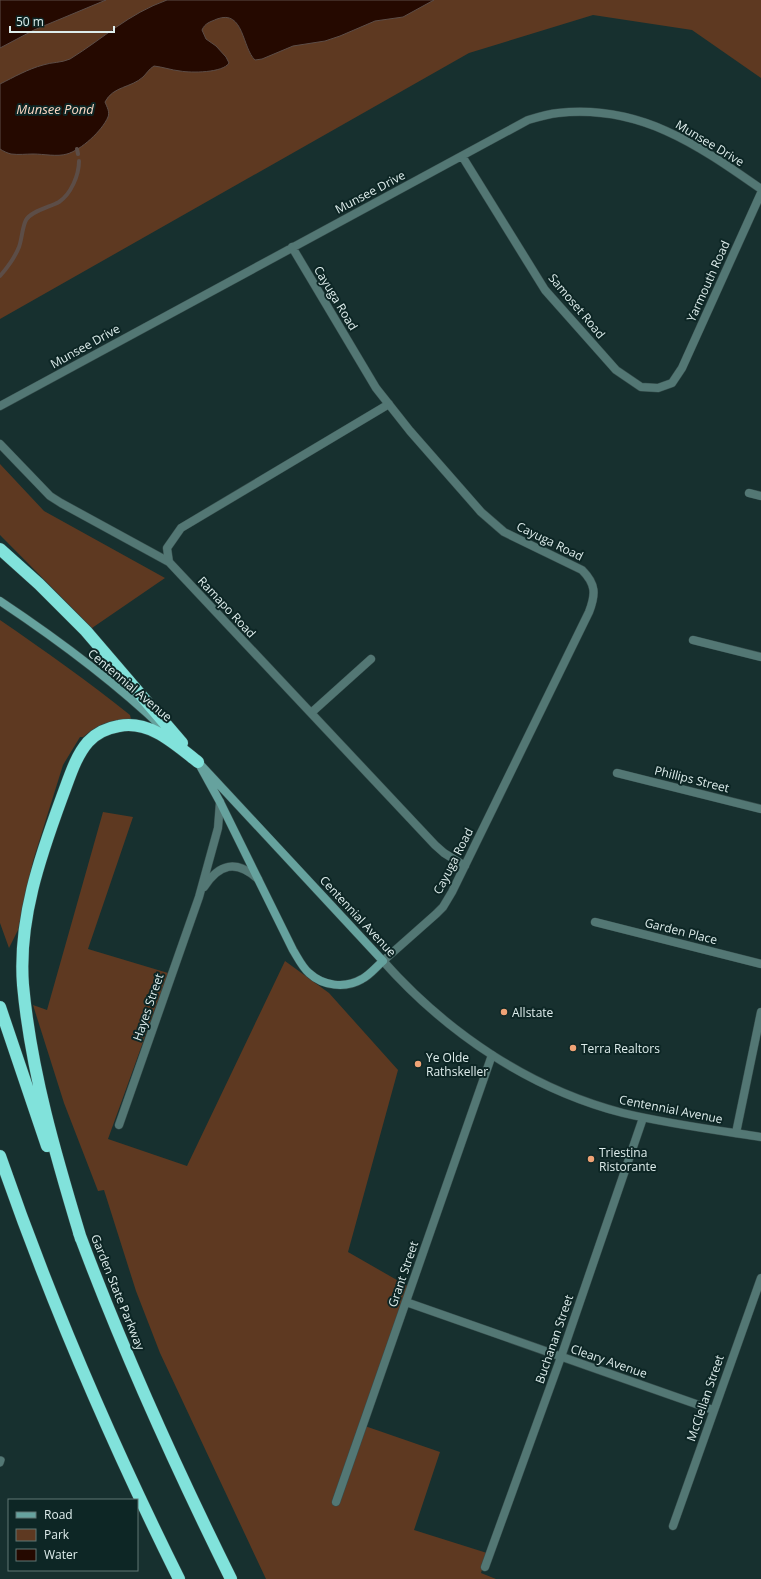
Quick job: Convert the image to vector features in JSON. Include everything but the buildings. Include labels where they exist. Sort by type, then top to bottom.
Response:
[{"type":"highway","points":[[0,549],[39,584],[86,631],[198,762]]},
{"type":"highway","points":[[81,1239],[46,1117],[36,1068],[26,1004],[22,967],[24,931],[32,891],[49,834],[72,771],[82,750],[96,735],[103,730],[120,726],[138,726],[147,728],[170,740],[198,762]]},
{"type":"highway","name":"Garden State Parkway","points":[[0,1007],[46,1144],[118,1334],[158,1427],[231,1579]]},
{"type":"highway","points":[[0,1156],[21,1216],[68,1335],[129,1474],[180,1579]]},
{"type":"main road","name":"Centennial Avenue","points":[[0,601],[54,638],[103,677],[142,710],[198,762],[383,961]]},
{"type":"main road","points":[[198,762],[220,802],[293,950],[303,967],[315,978],[333,985],[347,984],[362,979],[383,961]]},
{"type":"street","name":"Munsee Drive","points":[[0,406],[528,120],[557,112],[594,112],[635,119],[678,135],[713,156],[761,189]]},
{"type":"street","name":"Samoset Road","points":[[462,156],[545,290],[616,370],[641,387],[658,388],[672,383],[676,377]]},
{"type":"street","name":"Yarmouth Road","points":[[676,377],[682,368],[761,193]]},
{"type":"street","name":"Cayuga Road","points":[[292,247],[376,388],[410,431],[482,512],[504,532],[582,570],[590,578],[594,588],[594,601],[589,612],[452,892],[442,907],[383,961]]},
{"type":"street","points":[[168,562],[167,548],[181,528],[388,404]]},
{"type":"street","points":[[0,444],[50,496],[168,562]]},
{"type":"street","points":[[749,493],[761,496]]},
{"type":"street","name":"Ramapo Road","points":[[168,562],[435,845],[444,853],[465,866]]},
{"type":"street","points":[[693,640],[761,656]]},
{"type":"street","points":[[312,714],[371,659]]},
{"type":"street","name":"Phillips Street","points":[[617,773],[761,809]]},
{"type":"street","name":"Hayes Street","points":[[119,1125],[199,897],[218,828],[220,802]]},
{"type":"street","name":"Hayes Street","points":[[199,897],[208,880],[214,874],[227,867],[240,867],[259,879]]},
{"type":"street","name":"Garden Place","points":[[595,922],[761,964]]},
{"type":"street","name":"Centennial Avenue","points":[[383,961],[426,1006],[449,1025],[492,1055],[523,1073],[563,1092],[605,1108],[643,1118],[761,1137]]},
{"type":"street","points":[[736,1133],[761,1012]]},
{"type":"street","name":"Grant Street","points":[[336,1502],[492,1055]]},
{"type":"street","name":"Buchanan Street","points":[[485,1567],[561,1357],[643,1118]]},
{"type":"street","name":"McClellan Street","points":[[673,1526],[761,1278]]},
{"type":"street","name":"Cleary Avenue","points":[[406,1302],[713,1410]]},
{"type":"green space","points":[[0,0],[761,0],[761,78],[692,30],[593,15],[469,53],[0,319]]},
{"type":"green space","points":[[0,464],[44,511],[165,578],[92,628],[0,535]]},
{"type":"green space","points":[[0,620],[98,690],[130,715],[131,719],[110,722],[94,729],[83,737],[80,737],[63,765],[33,861],[18,930],[9,948],[0,923]]},
{"type":"green space","points":[[103,812],[133,817],[88,949],[168,973],[108,1139],[187,1166],[285,961],[329,993],[398,1070],[348,1252],[409,1287],[362,1425],[440,1452],[414,1530],[487,1553],[481,1573],[496,1579],[266,1579],[160,1353],[136,1291],[104,1190],[98,1191],[64,1103],[33,1005],[47,1010]]},
{"type":"water","points":[[0,0],[106,0],[34,30],[0,48]]},
{"type":"water","name":"Munsee Pond","points":[[167,0],[434,0],[403,17],[375,21],[325,41],[293,46],[262,59],[255,60],[247,47],[237,24],[226,17],[217,19],[206,24],[202,30],[206,39],[216,46],[226,57],[229,63],[226,66],[206,72],[191,72],[177,71],[154,66],[138,81],[117,90],[108,97],[105,102],[109,115],[105,122],[96,134],[73,152],[63,155],[11,154],[0,149],[0,84],[21,73],[37,67],[70,59],[128,19]]},
{"type":"waterway","points":[[77,149],[78,154]]},
{"type":"waterway","points":[[0,276],[11,262],[17,251],[28,217],[63,199],[74,184],[78,172],[79,161]]},
{"type":"place","name":"Allstate","points":[[504,1012]]},
{"type":"place","name":"Terra Realtors","points":[[573,1048]]},
{"type":"place","name":"Ye Olde Rathskeller","points":[[418,1064]]},
{"type":"place","name":"Triestina Ristorante","points":[[591,1159]]}]
